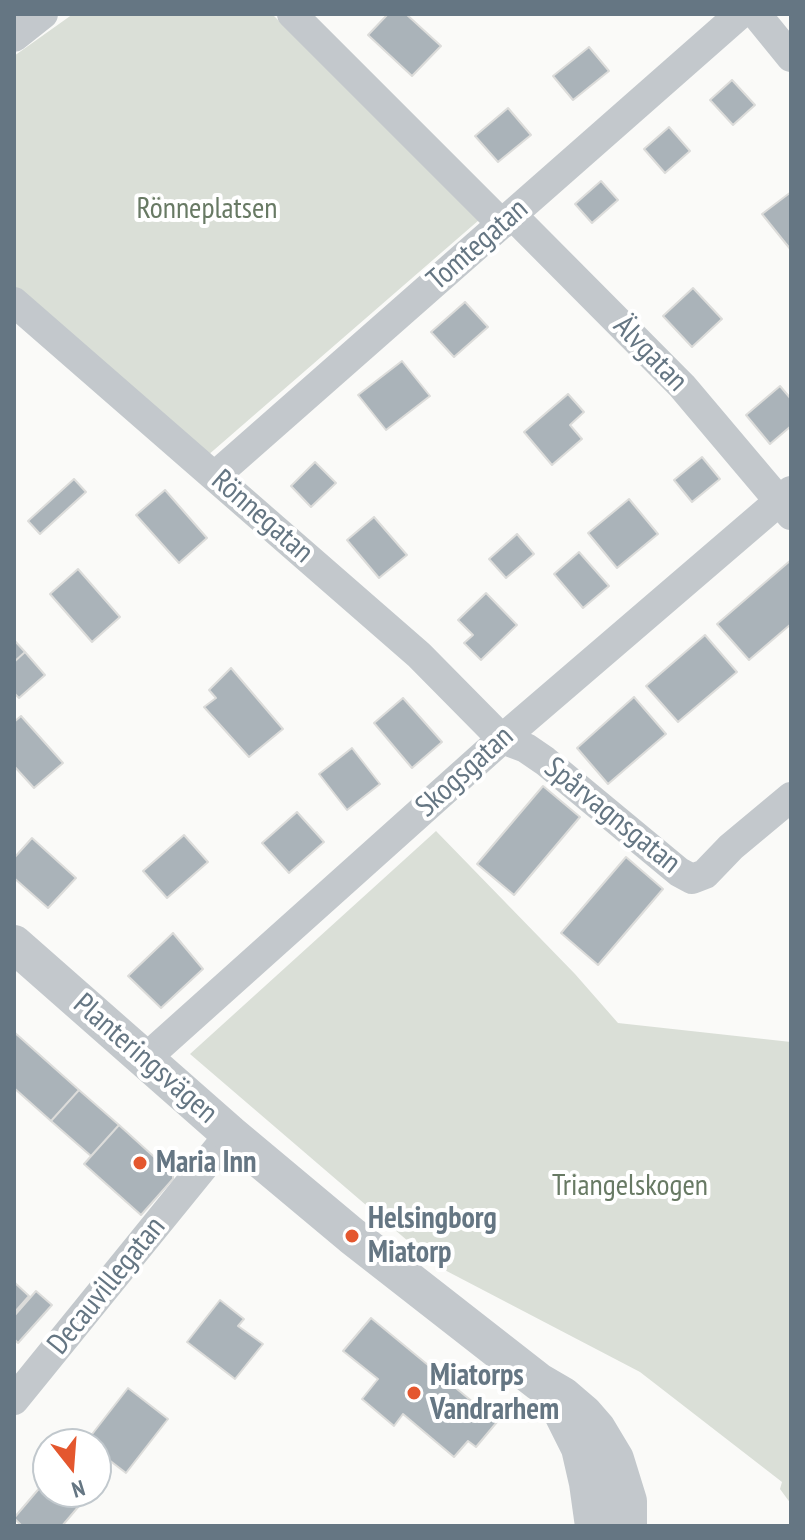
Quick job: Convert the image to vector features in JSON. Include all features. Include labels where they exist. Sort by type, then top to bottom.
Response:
[{"type":"street","points":[[14,37],[43,14]]},
{"type":"street","name":"Älvgatan","points":[[292,14],[373,98],[507,219],[682,386],[787,502]]},
{"type":"street","name":"Tomtegatan","points":[[215,476],[740,14]]},
{"type":"street","points":[[756,14],[791,57]]},
{"type":"street","name":"Rönnegatan","points":[[14,302],[419,655],[502,739]]},
{"type":"street","name":"Skogsgatan","points":[[145,1059],[502,739],[787,502]]},
{"type":"street","name":"Spårvagnsgatan","points":[[502,739],[526,748],[545,761],[679,872],[692,879],[705,874],[731,847],[791,797]]},
{"type":"street","name":"Planteringsvägen","points":[[14,944],[230,1134],[352,1236],[584,1414],[608,1445],[625,1490],[628,1526]]},
{"type":"street","name":"Decauvillegatan","points":[[14,1399],[230,1134]]},
{"type":"street","name":"Planteringsvägen","points":[[539,1382],[566,1417],[580,1448],[594,1526]]},
{"type":"green space","name":"Rönneplatsen","points":[[73,14],[272,14],[479,220],[207,456],[14,288],[14,56]]},
{"type":"green space","name":"Triangelskogen","points":[[436,831],[575,974],[618,1023],[791,1042],[791,1504],[780,1489],[782,1482],[640,1372],[437,1266],[190,1054]]},
{"type":"building","points":[[388,14],[406,14],[441,46],[412,76],[368,35]]},
{"type":"building","points":[[589,47],[609,71],[573,100],[553,76]]},
{"type":"building","points":[[732,80],[755,105],[733,125],[710,100]]},
{"type":"building","points":[[508,108],[531,135],[498,162],[475,136]]},
{"type":"building","points":[[669,127],[690,151],[665,173],[644,149]]},
{"type":"building","points":[[601,181],[618,200],[592,223],[575,204]]},
{"type":"building","points":[[791,192],[791,250],[762,214]]},
{"type":"building","points":[[693,288],[722,319],[692,347],[663,316]]},
{"type":"building","points":[[465,302],[488,327],[454,357],[431,332]]},
{"type":"building","points":[[402,361],[430,396],[386,430],[358,395]]},
{"type":"building","points":[[780,386],[791,399],[791,426],[770,444],[746,415]]},
{"type":"building","points":[[568,394],[584,412],[570,425],[582,439],[552,465],[524,432]]},
{"type":"building","points":[[702,457],[720,479],[692,502],[674,480]]},
{"type":"building","points":[[315,462],[336,483],[311,507],[291,486]]},
{"type":"building","points":[[74,479],[86,492],[40,534],[28,521]]},
{"type":"building","points":[[165,490],[207,538],[179,563],[136,515]]},
{"type":"building","points":[[629,499],[658,534],[617,568],[588,533]]},
{"type":"building","points":[[374,517],[407,555],[379,578],[347,540]]},
{"type":"building","points":[[517,534],[534,554],[506,578],[489,559]]},
{"type":"building","points":[[579,552],[609,586],[583,608],[554,574]]},
{"type":"building","points":[[791,560],[791,624],[749,660],[717,624]]},
{"type":"building","points":[[78,569],[120,617],[92,642],[50,594]]},
{"type":"building","points":[[486,593],[517,625],[481,660],[464,643],[473,635],[458,620]]},
{"type":"building","points":[[705,635],[737,672],[678,722],[646,686]]},
{"type":"building","points":[[14,640],[25,652],[14,662]]},
{"type":"building","points":[[25,652],[45,675],[19,698],[14,693],[14,662]]},
{"type":"building","points":[[231,668],[283,729],[249,757],[204,707],[216,698],[209,690]]},
{"type":"building","points":[[634,697],[666,734],[608,784],[577,748]]},
{"type":"building","points":[[403,698],[442,742],[412,768],[374,723]]},
{"type":"building","points":[[21,716],[63,763],[34,788],[14,766],[14,722]]},
{"type":"building","points":[[352,748],[380,784],[347,810],[319,774]]},
{"type":"building","points":[[543,786],[580,817],[514,895],[477,864]]},
{"type":"building","points":[[297,812],[324,842],[289,873],[262,843]]},
{"type":"building","points":[[184,835],[208,862],[167,898],[143,871]]},
{"type":"building","points":[[32,838],[76,878],[48,908],[14,878],[14,858]]},
{"type":"building","points":[[626,857],[663,889],[598,965],[561,933]]},
{"type":"building","points":[[173,933],[203,969],[161,1008],[128,976]]},
{"type":"building","points":[[14,1032],[79,1090],[51,1121],[14,1088]]},
{"type":"building","points":[[79,1090],[119,1125],[91,1156],[51,1121]]},
{"type":"building","points":[[119,1125],[173,1174],[173,1179],[141,1215],[84,1164]]},
{"type":"building","points":[[14,1282],[29,1296],[14,1313]]},
{"type":"building","points":[[36,1291],[52,1305],[18,1343],[14,1339],[14,1316]]},
{"type":"building","points":[[220,1300],[244,1319],[238,1326],[263,1344],[235,1379],[187,1342]]},
{"type":"building","name":"Miatorps Vandrarhem","points":[[371,1318],[497,1422],[476,1447],[468,1441],[454,1457],[403,1414],[394,1426],[362,1399],[378,1379],[343,1351]]},
{"type":"building","points":[[128,1388],[168,1419],[126,1473],[112,1462],[112,1428],[97,1428]]},
{"type":"building","points":[[32,1497],[32,1508],[77,1508],[62,1526],[22,1526],[14,1518]]},
{"type":"place","name":"Maria Inn","points":[[140,1163]]},
{"type":"place","name":"Helsingborg Miatorp","points":[[352,1236]]},
{"type":"place","name":"Miatorps Vandrarhem","points":[[414,1393]]}]
